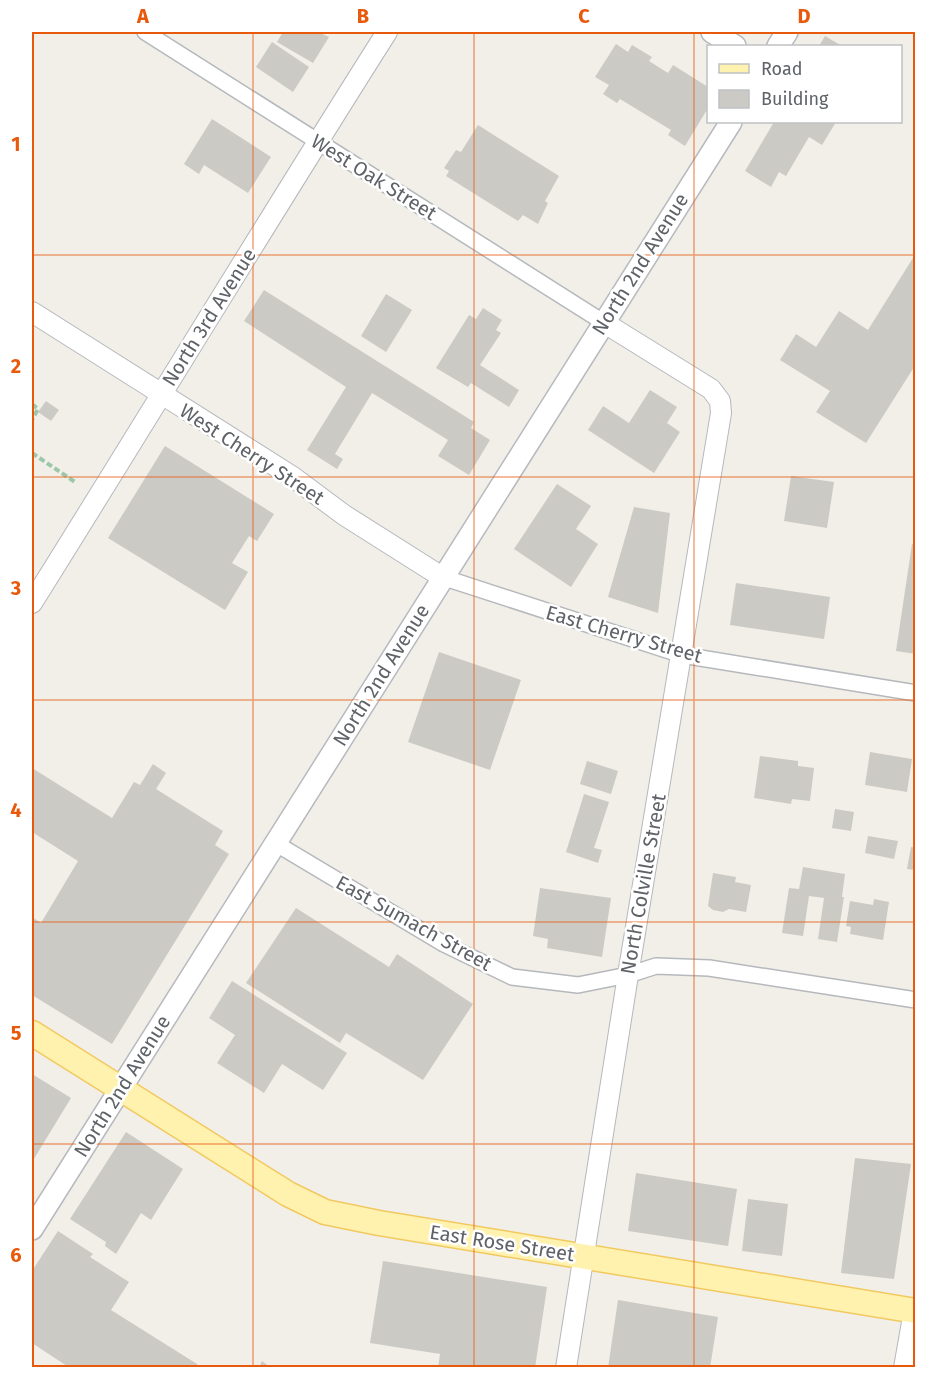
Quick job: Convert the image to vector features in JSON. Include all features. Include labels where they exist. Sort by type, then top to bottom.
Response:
[{"type":"main road","points":[[712,32],[733,45]]},
{"type":"main road","points":[[779,45],[787,32]]},
{"type":"main road","name":"North 2nd Avenue","points":[[32,1229],[730,123]]},
{"type":"main road","name":"East Rose Street","points":[[32,1033],[288,1194],[325,1212],[584,1257],[915,1307]]},
{"type":"street","name":"West Oak Street","points":[[145,32],[603,322]]},
{"type":"street","name":"North 3rd Avenue","points":[[32,603],[317,141],[387,32]]},
{"type":"street","name":"West Cherry Street","points":[[32,312],[293,477],[344,515],[442,578]]},
{"type":"street","name":"North Colville Street","points":[[566,1368],[721,413],[720,401],[711,389],[603,322]]},
{"type":"street","name":"East Cherry Street","points":[[442,578],[682,655],[915,693]]},
{"type":"street","name":"East Sumach Street","points":[[275,843],[444,944],[512,977],[578,985],[628,975],[656,966],[710,968],[915,1000]]},
{"type":"street","points":[[904,1368],[915,1307]]},
{"type":"path","points":[[32,404],[38,408],[32,420]]},
{"type":"path","points":[[32,453],[75,482]]},
{"type":"building","points":[[283,32],[318,32],[329,37],[313,63],[277,42]]},
{"type":"building","points":[[825,36],[840,45],[820,45]]},
{"type":"building","points":[[272,42],[309,67],[293,92],[256,67]]},
{"type":"building","points":[[616,44],[628,52],[632,45],[652,57],[649,61],[668,73],[673,65],[707,86],[707,110],[685,146],[668,135],[671,130],[620,99],[617,103],[603,94],[609,85],[595,77]]},
{"type":"building","points":[[212,119],[271,157],[248,193],[204,165],[199,174],[184,164]]},
{"type":"building","points":[[773,123],[835,123],[822,145],[809,137],[786,176],[779,172],[771,187],[745,171]]},
{"type":"building","points":[[478,125],[559,176],[545,201],[548,203],[538,224],[523,215],[518,221],[446,176],[449,171],[444,168],[456,150],[461,152]]},
{"type":"building","points":[[916,253],[916,364],[866,443],[816,412],[830,391],[780,360],[796,334],[816,347],[839,311],[868,330]]},
{"type":"building","points":[[264,290],[474,422],[471,428],[490,440],[469,475],[438,456],[448,440],[372,393],[335,454],[343,459],[337,469],[307,450],[346,387],[244,321]]},
{"type":"building","points":[[386,294],[412,310],[386,352],[361,336]]},
{"type":"building","points":[[483,308],[502,320],[496,330],[501,333],[480,365],[519,390],[509,407],[471,383],[468,387],[436,368],[469,315],[476,319]]},
{"type":"building","points":[[650,390],[677,407],[667,423],[680,432],[654,473],[588,430],[603,406],[629,423]]},
{"type":"building","points":[[46,401],[59,410],[51,421],[38,412]]},
{"type":"building","points":[[165,446],[274,514],[257,541],[249,536],[232,563],[248,572],[225,610],[108,538]]},
{"type":"building","points":[[791,476],[834,482],[827,528],[784,521]]},
{"type":"building","points":[[557,484],[591,506],[576,529],[598,544],[571,587],[514,549]]},
{"type":"building","points":[[634,507],[670,513],[658,613],[608,597]]},
{"type":"building","points":[[912,544],[916,544],[916,654],[896,651]]},
{"type":"building","points":[[736,583],[830,597],[824,639],[730,625]]},
{"type":"building","points":[[439,652],[521,680],[490,770],[408,742]]},
{"type":"building","points":[[870,752],[912,759],[907,792],[865,785]]},
{"type":"building","points":[[760,756],[798,761],[798,766],[814,768],[810,801],[792,799],[791,804],[754,798]]},
{"type":"building","points":[[587,761],[618,771],[611,794],[580,784]]},
{"type":"building","points":[[153,764],[166,773],[156,789],[223,831],[215,845],[229,854],[112,1044],[32,995],[32,917],[41,923],[78,861],[32,832],[32,768],[112,818],[134,782],[140,785]]},
{"type":"building","points":[[584,794],[609,802],[594,848],[602,850],[598,863],[566,852]]},
{"type":"building","points":[[835,809],[854,812],[851,831],[832,828]]},
{"type":"building","points":[[868,836],[898,841],[894,859],[865,853]]},
{"type":"building","points":[[911,847],[916,848],[916,870],[907,869]]},
{"type":"building","points":[[803,867],[845,874],[837,942],[818,939],[824,898],[809,896],[803,936],[782,933],[789,888],[799,889]]},
{"type":"building","points":[[713,873],[736,877],[735,882],[751,885],[746,912],[729,909],[723,912],[713,910],[708,906]]},
{"type":"building","points":[[540,888],[611,898],[602,957],[547,948],[548,939],[533,936]]},
{"type":"building","points":[[874,899],[889,902],[883,940],[850,934],[851,927],[846,926],[850,901],[873,905]]},
{"type":"building","points":[[296,908],[389,967],[397,954],[473,1004],[423,1080],[346,1033],[340,1043],[246,983]]},
{"type":"building","points":[[232,981],[347,1053],[323,1090],[282,1064],[264,1093],[217,1063],[235,1035],[209,1018]]},
{"type":"building","points":[[32,1074],[71,1098],[32,1162]]},
{"type":"building","points":[[126,1132],[183,1169],[151,1220],[141,1213],[116,1254],[105,1246],[106,1242],[70,1219]]},
{"type":"building","points":[[855,1158],[911,1164],[894,1279],[841,1273]]},
{"type":"building","points":[[636,1173],[737,1189],[728,1246],[628,1231]]},
{"type":"building","points":[[748,1199],[788,1204],[782,1256],[742,1251]]},
{"type":"building","points":[[58,1231],[93,1254],[90,1257],[129,1282],[111,1310],[197,1364],[199,1368],[70,1368],[32,1343],[32,1271]]},
{"type":"building","points":[[383,1261],[547,1287],[535,1368],[438,1368],[440,1354],[370,1343]]},
{"type":"building","points":[[618,1300],[718,1317],[710,1368],[608,1368]]},
{"type":"building","points":[[262,1361],[271,1368],[259,1368]]}]
